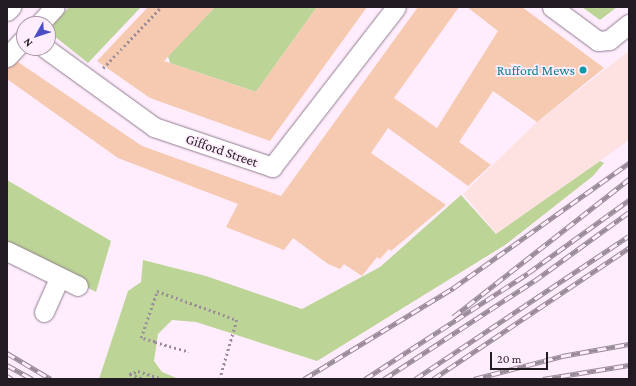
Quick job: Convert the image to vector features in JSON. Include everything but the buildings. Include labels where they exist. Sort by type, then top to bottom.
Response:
[{"type":"street","points":[[7,11],[11,7]]},
{"type":"street","points":[[46,16],[55,7]]},
{"type":"street","name":"Gifford Street","points":[[56,56],[154,127],[272,167],[396,7]]},
{"type":"street","points":[[552,7],[598,41],[609,40],[629,24]]},
{"type":"street","points":[[7,57],[16,47]]},
{"type":"street","points":[[7,251],[59,278],[78,286]]},
{"type":"street","points":[[44,312],[59,278]]},
{"type":"path","points":[[90,81],[161,7]]},
{"type":"path","points":[[189,352],[141,338],[156,291],[238,320],[220,379]]},
{"type":"path","points":[[144,379],[129,374],[138,370],[162,379]]},
{"type":"shaded area","points":[[629,51],[629,140],[497,234],[463,194],[537,122]]},
{"type":"green space","points":[[69,7],[141,7],[88,63],[56,37],[56,22]]},
{"type":"green space","points":[[215,7],[317,7],[256,92],[170,63],[168,56]]},
{"type":"green space","points":[[582,7],[617,7],[600,20]]},
{"type":"green space","points":[[600,161],[604,163],[593,176],[505,245],[317,361],[196,322],[172,320],[158,334],[154,361],[162,372],[179,379],[99,379],[128,291],[141,282],[143,260],[206,276],[302,309],[380,267],[461,195],[496,234]]},
{"type":"green space","points":[[7,180],[111,241],[96,292],[7,246]]},
{"type":"railway","points":[[304,379],[453,288],[629,163]]},
{"type":"railway","points":[[453,317],[629,179]]},
{"type":"railway","points":[[365,379],[528,273],[629,200]]},
{"type":"railway","points":[[384,379],[534,281],[629,212]]},
{"type":"railway","points":[[415,379],[629,236]]},
{"type":"railway","points":[[433,379],[629,248]]},
{"type":"railway","points":[[474,379],[562,356],[629,344]]},
{"type":"railway","points":[[7,353],[51,379]]},
{"type":"railway","points":[[7,365],[32,379]]},
{"type":"railway","points":[[543,379],[629,365]]},
{"type":"railway","points":[[7,376],[12,379]]},
{"type":"place","name":"Rufford Mews","points":[[583,70]]}]
